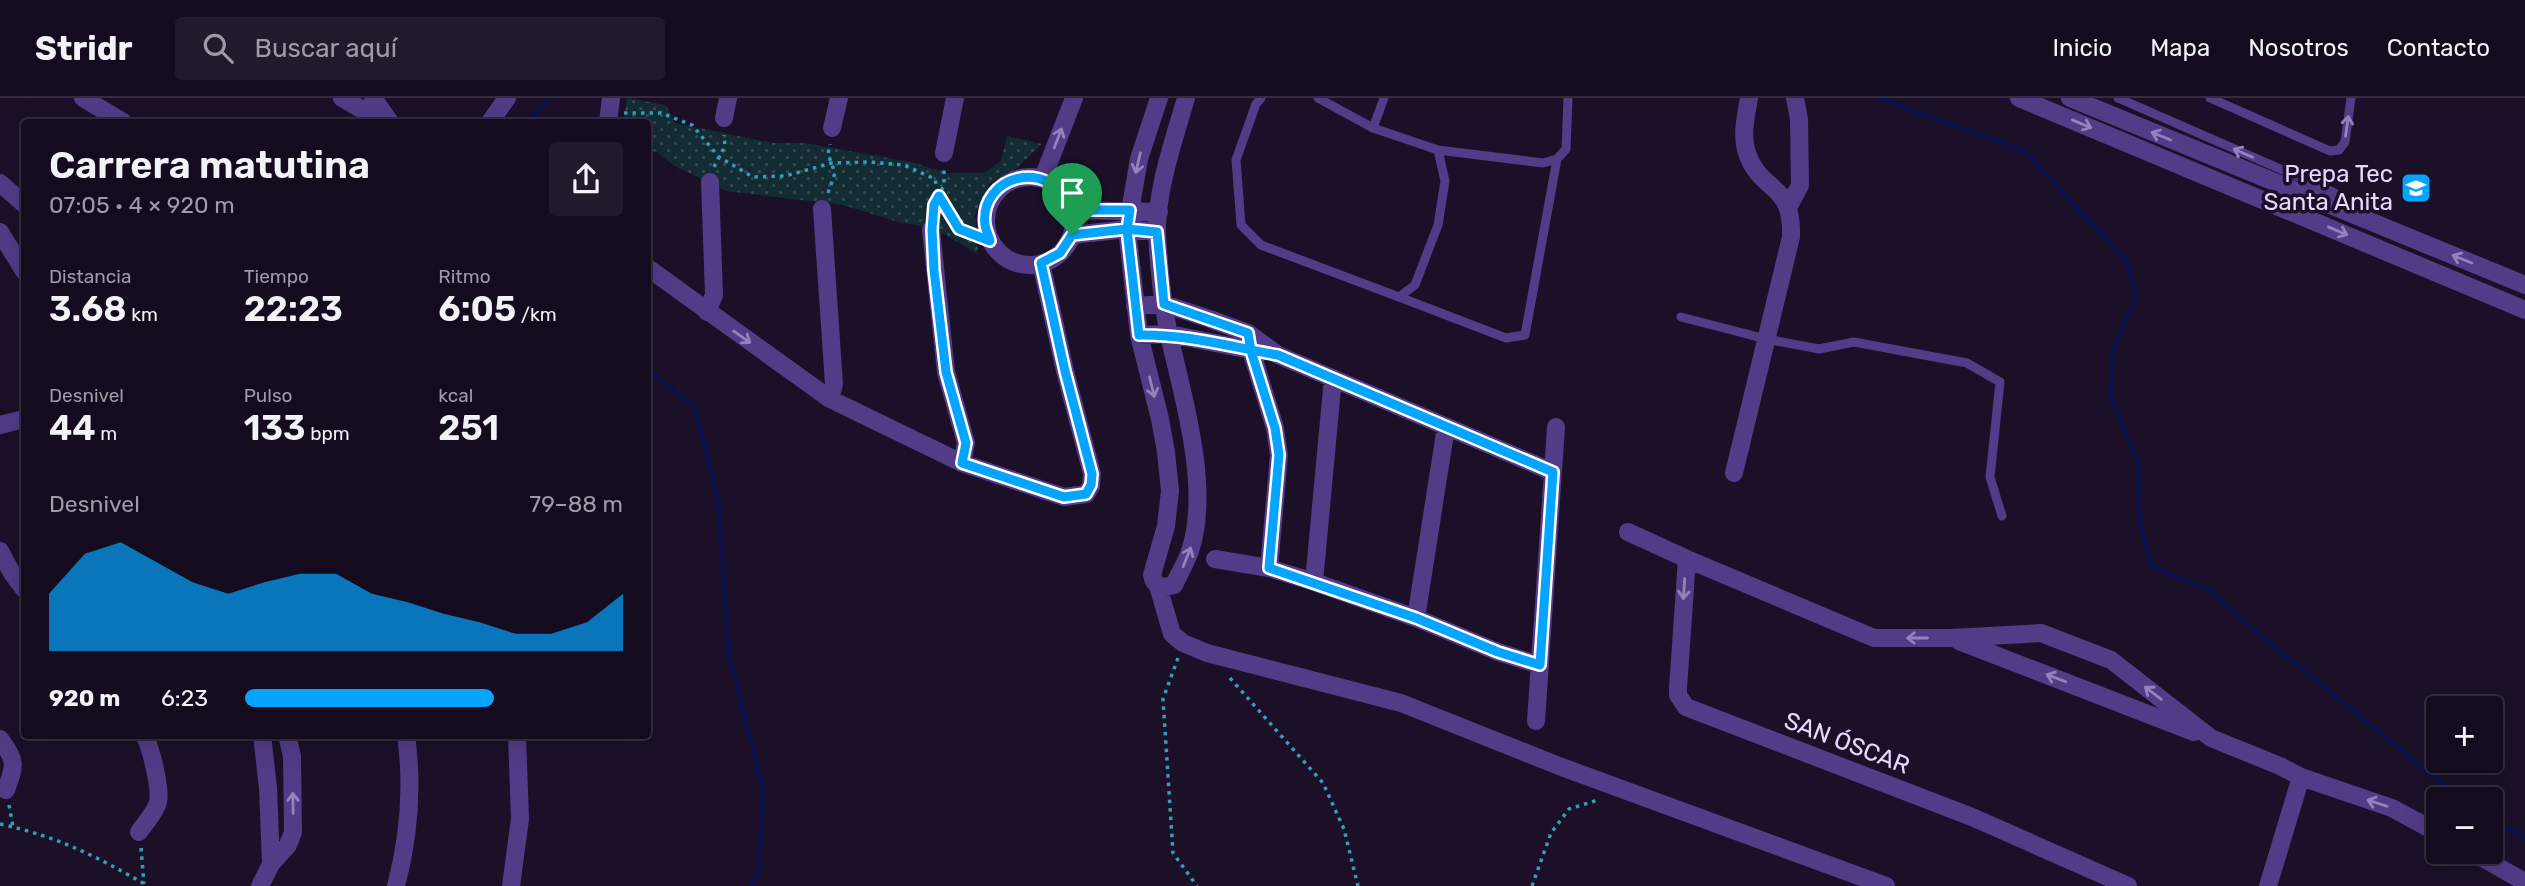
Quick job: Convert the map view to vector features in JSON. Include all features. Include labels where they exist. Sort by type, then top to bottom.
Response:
[{"type":"street","points":[[83,98],[118,119]]},
{"type":"street","points":[[342,98],[378,119]]},
{"type":"street","points":[[373,98],[388,119]]},
{"type":"street","points":[[492,119],[507,98]]},
{"type":"street","points":[[724,118],[729,98]]},
{"type":"street","points":[[832,128],[839,98]]},
{"type":"street","points":[[944,153],[955,98]]},
{"type":"street","points":[[1043,178],[1074,98]]},
{"type":"street","points":[[1159,98],[1139,159],[1127,229],[1139,335],[1166,452],[1170,491],[1166,526],[1152,575],[1158,586],[1171,634],[1183,643],[1207,653],[1401,703],[1886,886]]},
{"type":"street","points":[[1158,586],[1174,585],[1190,551],[1196,516],[1194,452],[1189,416],[1169,334],[1157,232],[1166,166],[1186,98]]},
{"type":"street","points":[[1734,473],[1791,237],[1789,206],[1780,192],[1762,178],[1747,153],[1744,129],[1749,98]]},
{"type":"street","points":[[1789,206],[1800,185],[1799,119],[1795,98]]},
{"type":"street","points":[[2019,98],[2525,310]]},
{"type":"street","points":[[2070,98],[2208,147],[2390,230],[2525,285]]},
{"type":"street","points":[[2197,172],[2208,147]]},
{"type":"street","points":[[1026,177],[1043,178],[1056,186],[1067,197],[1073,210],[1072,235],[1060,253],[1041,263],[1018,263],[997,251],[990,241],[985,225],[987,208],[995,192],[1009,181],[1026,177]]},
{"type":"street","points":[[707,312],[714,295],[710,182]]},
{"type":"street","points":[[0,183],[21,201]]},
{"type":"street","points":[[822,209],[834,384],[830,400]]},
{"type":"street","points":[[1073,210],[1159,212]]},
{"type":"street","points":[[1072,235],[1127,229],[1157,232]]},
{"type":"street","points":[[932,230],[946,372],[966,443],[962,463]]},
{"type":"street","points":[[0,232],[21,266]]},
{"type":"street","points":[[651,270],[830,400],[962,463],[1064,497],[1086,494],[1091,485],[1092,474],[1041,263]]},
{"type":"street","points":[[1135,306],[1164,304],[1553,472]]},
{"type":"street","points":[[1139,335],[1169,334],[1250,342]]},
{"type":"street","points":[[1250,342],[1275,428],[1279,455],[1269,568]]},
{"type":"street","points":[[1314,582],[1333,378]]},
{"type":"street","points":[[0,425],[21,420]]},
{"type":"street","points":[[1416,618],[1446,427]]},
{"type":"street","points":[[1536,721],[1556,427]]},
{"type":"street","points":[[1628,532],[1874,638],[2041,634],[2111,660],[2211,738]]},
{"type":"street","points":[[0,551],[21,585]]},
{"type":"street","points":[[1215,559],[1269,568],[1314,582],[1416,618],[1498,652],[1540,665]]},
{"type":"street","name":"SAN ÓSCAR","points":[[1686,559],[1678,688],[1678,695],[1686,707],[1972,817],[2128,886]]},
{"type":"street","points":[[1952,638],[2211,738],[2280,766],[2301,778],[2392,808],[2426,826]]},
{"type":"street","points":[[0,739],[11,752],[15,766],[6,790]]},
{"type":"street","points":[[139,832],[158,803],[155,768],[146,739]]},
{"type":"street","points":[[262,739],[268,788],[271,864]]},
{"type":"street","points":[[260,886],[271,864],[288,845],[293,832],[292,756],[288,739]]},
{"type":"street","points":[[396,886],[409,811],[409,760],[406,739]]},
{"type":"street","points":[[511,886],[520,819],[517,739]]},
{"type":"street","points":[[2268,886],[2301,778]]},
{"type":"street","points":[[2494,864],[2525,881]]},
{"type":"lane","points":[[1261,98],[1256,104],[1236,160],[1241,225],[1261,245],[1506,338],[1525,335],[1557,159],[1566,149],[1569,98]]},
{"type":"lane","points":[[1318,98],[1373,128],[1438,150],[1543,163],[1557,159]]},
{"type":"lane","points":[[1373,128],[1384,98]]},
{"type":"lane","points":[[2118,98],[2208,147]]},
{"type":"lane","points":[[2210,98],[2330,151],[2339,150],[2345,142],[2351,98]]},
{"type":"lane","points":[[1399,297],[1415,285],[1438,225],[1445,181],[1438,150]]},
{"type":"lane","points":[[1681,317],[1766,339],[1819,349],[1854,342],[1967,363],[2000,382],[1990,477],[2002,516]]},
{"type":"path","points":[[609,111],[661,113],[692,125],[719,157],[753,177],[785,176],[832,163],[904,165],[935,179],[939,196],[959,229],[990,241]]},
{"type":"path","points":[[710,182],[713,169],[725,146],[724,118]]},
{"type":"path","points":[[822,209],[835,173],[828,154],[832,128]]},
{"type":"path","points":[[932,230],[934,205],[944,185],[944,153]]},
{"type":"path","points":[[1183,643],[1163,699],[1173,853],[1196,886]]},
{"type":"path","points":[[1207,653],[1323,783],[1344,829],[1358,886]]},
{"type":"path","points":[[1531,886],[1551,833],[1569,809],[1628,790]]},
{"type":"path","points":[[0,824],[64,841],[106,861],[146,885]]},
{"type":"path","points":[[139,832],[146,885]]},
{"type":"shaded area","points":[[627,98],[666,105],[675,123],[773,143],[805,143],[911,162],[947,173],[984,173],[1001,161],[1007,136],[1042,144],[1016,169],[990,183],[975,214],[978,254],[934,228],[898,222],[843,205],[726,191],[673,165],[657,152],[651,151],[651,119],[624,119]]},
{"type":"waterway","points":[[529,119],[548,101],[547,98]]},
{"type":"waterway","points":[[1879,98],[2026,152],[2127,262],[2136,298],[2112,352],[2111,398],[2138,462],[2140,522],[2151,566],[2209,590],[2273,646],[2447,787]]},
{"type":"waterway","points":[[651,372],[695,407],[718,500],[729,653],[763,788],[759,871],[751,886]]},
{"type":"waterway","points":[[2503,826],[2525,837]]},
{"type":"place","name":"Prepa Tec Santa Anita","points":[[2416,188]]},
{"type":"route","points":[[1072,235],[1060,253],[1041,263],[1092,474],[1091,485],[1086,494],[1064,497],[962,463],[966,443],[946,372],[934,270],[934,205],[939,196],[959,229],[990,241],[985,225],[987,208],[995,192],[1009,181],[1026,177],[1043,178],[1067,197],[1073,210],[1130,210],[1127,229],[1157,232],[1164,304],[1248,333],[1251,351],[1275,428],[1279,455],[1269,568],[1416,618],[1498,652],[1540,665],[1553,472],[1278,355],[1251,351],[1169,334],[1139,335],[1127,229],[1072,235]]}]
